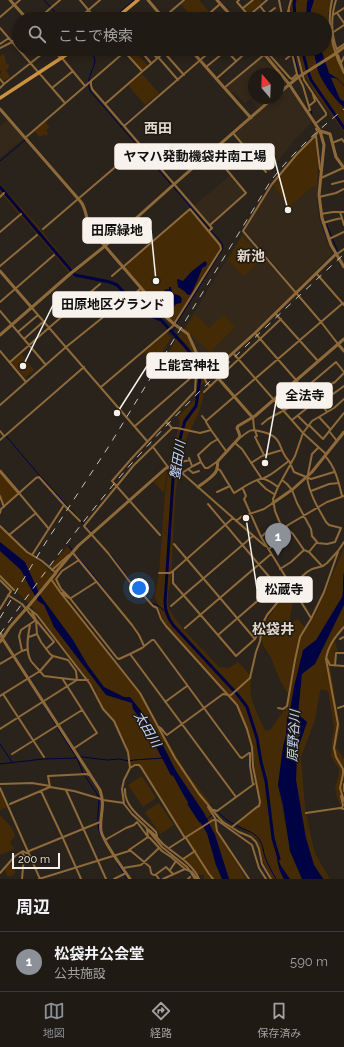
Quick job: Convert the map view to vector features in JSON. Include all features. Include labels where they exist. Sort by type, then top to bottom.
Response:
[{"type":"main road","points":[[123,12],[138,0]]},
{"type":"main road","points":[[0,98],[64,56]]},
{"type":"street","points":[[10,0],[20,12]]},
{"type":"street","points":[[0,17],[20,0]]},
{"type":"street","points":[[46,12],[60,0]]},
{"type":"street","points":[[80,0],[88,10],[100,0]]},
{"type":"street","points":[[148,0],[157,12]]},
{"type":"street","points":[[170,12],[184,0]]},
{"type":"street","points":[[209,12],[223,0]]},
{"type":"street","points":[[237,0],[246,12]]},
{"type":"street","points":[[243,8],[253,0]]},
{"type":"street","points":[[253,12],[267,0]]},
{"type":"street","points":[[279,0],[282,12]]},
{"type":"street","points":[[289,12],[290,0]]},
{"type":"street","points":[[334,0],[332,32],[344,72]]},
{"type":"street","points":[[332,12],[334,0]]},
{"type":"street","points":[[219,2],[228,12]]},
{"type":"street","points":[[260,6],[265,12]]},
{"type":"street","points":[[270,12],[275,8]]},
{"type":"street","points":[[332,16],[344,8]]},
{"type":"street","points":[[332,32],[344,24],[337,13]]},
{"type":"street","points":[[0,28],[12,42],[0,48]]},
{"type":"street","points":[[0,44],[9,38]]},
{"type":"street","points":[[332,42],[344,72]]},
{"type":"street","points":[[337,52],[344,44]]},
{"type":"street","points":[[332,55],[344,47]]},
{"type":"street","points":[[24,56],[65,103]]},
{"type":"street","points":[[0,88],[39,56]]},
{"type":"street","points":[[25,138],[120,56]]},
{"type":"street","points":[[128,56],[142,72]]},
{"type":"street","points":[[145,56],[151,63]]},
{"type":"street","points":[[167,56],[183,74]]},
{"type":"street","points":[[196,56],[251,118]]},
{"type":"street","points":[[124,126],[205,56]]},
{"type":"street","points":[[206,67],[220,56]]},
{"type":"street","points":[[232,56],[236,61]]},
{"type":"street","points":[[216,79],[241,56]]},
{"type":"street","points":[[224,88],[261,56]]},
{"type":"street","points":[[267,56],[290,84],[320,132],[324,145],[320,197],[321,214],[329,239],[344,267]]},
{"type":"street","points":[[268,56],[290,78],[292,78],[330,56]]},
{"type":"street","points":[[286,60],[290,56]]},
{"type":"street","points":[[292,56],[297,76],[301,82],[309,106],[310,110],[307,111]]},
{"type":"street","points":[[298,56],[304,80],[326,113],[326,115],[316,126]]},
{"type":"street","points":[[342,64],[344,57]]},
{"type":"street","points":[[61,58],[73,71],[91,85],[92,90],[173,185],[210,225],[212,228],[209,231]]},
{"type":"street","points":[[104,104],[158,58],[177,79]]},
{"type":"street","points":[[52,88],[73,71]]},
{"type":"street","points":[[284,89],[297,76]]},
{"type":"street","points":[[0,79],[4,84]]},
{"type":"street","points":[[301,82],[308,87]]},
{"type":"street","points":[[309,106],[316,101],[310,90]]},
{"type":"street","points":[[0,335],[70,274],[105,246],[267,104]]},
{"type":"street","points":[[0,109],[78,199],[84,207],[90,228],[173,325],[188,334],[197,354],[253,418],[255,437],[264,456]]},
{"type":"street","points":[[316,126],[318,132],[316,135],[320,169],[322,170]]},
{"type":"street","points":[[320,132],[329,133],[336,157],[344,168],[321,178]]},
{"type":"street","points":[[233,133],[266,172]]},
{"type":"street","points":[[316,135],[297,154],[272,184],[243,231],[344,351]]},
{"type":"street","points":[[332,143],[342,139],[344,142]]},
{"type":"street","points":[[43,228],[140,145]]},
{"type":"street","points":[[210,225],[246,193],[212,152]]},
{"type":"street","points":[[332,184],[344,180]]},
{"type":"street","points":[[320,197],[336,193],[344,189]]},
{"type":"street","points":[[0,197],[4,194]]},
{"type":"street","points":[[112,276],[194,206]]},
{"type":"street","points":[[101,387],[168,331],[221,249],[220,245],[190,209]]},
{"type":"street","points":[[340,212],[344,225]]},
{"type":"street","points":[[321,214],[344,212]]},
{"type":"street","points":[[0,232],[21,214]]},
{"type":"street","points":[[323,223],[342,218]]},
{"type":"street","points":[[329,239],[343,233],[344,236]]},
{"type":"street","points":[[0,266],[37,235]]},
{"type":"street","points":[[210,386],[205,379],[255,333],[336,254],[344,249]]},
{"type":"street","points":[[0,302],[54,255]]},
{"type":"street","points":[[0,271],[148,441]]},
{"type":"street","points":[[206,422],[234,396],[343,304],[316,273]]},
{"type":"street","points":[[10,362],[100,284]]},
{"type":"street","points":[[0,405],[66,347],[127,298],[129,300],[132,298],[141,288]]},
{"type":"street","points":[[0,311],[46,365]]},
{"type":"street","points":[[275,313],[319,361]]},
{"type":"street","points":[[18,332],[38,315]]},
{"type":"street","points":[[204,392],[281,319]]},
{"type":"street","points":[[24,339],[44,321]]},
{"type":"street","points":[[255,333],[308,396]]},
{"type":"street","points":[[240,438],[238,426],[253,418],[344,339]]},
{"type":"street","points":[[0,351],[26,382]]},
{"type":"street","points":[[233,353],[239,358],[303,433],[330,461],[343,496],[318,508],[285,528]]},
{"type":"street","points":[[262,424],[314,392],[335,382],[344,372],[336,362],[303,390]]},
{"type":"street","points":[[0,440],[84,367]]},
{"type":"street","points":[[135,426],[196,374],[203,374]]},
{"type":"street","points":[[160,535],[112,481],[195,391],[196,374]]},
{"type":"street","points":[[325,387],[333,394],[344,386]]},
{"type":"street","points":[[314,392],[328,412]]},
{"type":"street","points":[[292,420],[310,406],[304,398]]},
{"type":"street","points":[[322,566],[309,552],[304,550],[293,534],[280,523],[273,503],[281,480],[290,462],[295,456],[303,433],[312,421],[334,408],[344,399]]},
{"type":"street","points":[[298,416],[322,439],[344,413]]},
{"type":"street","points":[[202,416],[226,451]]},
{"type":"street","points":[[319,417],[337,441]]},
{"type":"street","points":[[166,421],[172,428]]},
{"type":"street","points":[[211,430],[200,433],[172,428],[134,466],[85,525],[130,582],[153,606],[157,608],[161,619],[166,626],[215,681],[231,695],[239,708],[253,751],[253,766],[260,802],[259,806],[232,827]]},
{"type":"street","points":[[218,439],[211,443],[198,455],[206,468],[218,461],[226,451],[250,430],[254,430],[273,435],[279,441],[282,450],[290,462],[294,472],[308,476],[311,479],[334,472]]},
{"type":"street","points":[[0,431],[5,436]]},
{"type":"street","points":[[236,521],[242,517],[264,509],[292,490],[308,476],[344,432]]},
{"type":"street","points":[[235,443],[242,450],[262,479],[265,479],[278,487]]},
{"type":"street","points":[[153,446],[169,467],[182,473],[269,549]]},
{"type":"street","points":[[281,480],[292,490],[311,529],[312,536],[317,543],[327,544],[335,542],[341,528],[329,525],[326,522],[318,508],[308,483],[308,474],[312,454],[318,448]]},
{"type":"street","points":[[251,463],[264,456],[282,450]]},
{"type":"street","points":[[181,462],[189,459],[192,466]]},
{"type":"street","points":[[130,460],[134,466]]},
{"type":"street","points":[[198,487],[217,469],[218,461]]},
{"type":"street","points":[[182,473],[201,462]]},
{"type":"street","points":[[217,469],[220,470],[234,493],[257,480],[273,474],[278,467],[290,462]]},
{"type":"street","points":[[1,635],[6,633],[71,554],[91,534],[169,467]]},
{"type":"street","points":[[188,469],[193,474],[199,471]]},
{"type":"street","points":[[0,471],[50,529]]},
{"type":"street","points":[[0,513],[4,506],[39,477],[64,506],[80,521]]},
{"type":"street","points":[[257,480],[266,489],[275,494]]},
{"type":"street","points":[[311,492],[329,484],[339,483]]},
{"type":"street","points":[[217,492],[230,486]]},
{"type":"street","points":[[243,489],[246,496],[244,499],[261,537],[311,618]]},
{"type":"street","points":[[0,496],[4,506]]},
{"type":"street","points":[[208,504],[276,585]]},
{"type":"street","points":[[32,554],[64,506]]},
{"type":"street","points":[[9,534],[36,513]]},
{"type":"street","points":[[159,573],[172,572],[186,558],[233,518]]},
{"type":"street","points":[[261,537],[280,523]]},
{"type":"street","points":[[0,526],[27,552],[32,554],[59,575]]},
{"type":"street","points":[[269,549],[290,532]]},
{"type":"street","points":[[171,606],[253,536]]},
{"type":"street","points":[[172,572],[173,583],[236,656],[255,639],[267,615],[291,586],[307,572],[327,563],[344,542]]},
{"type":"street","points":[[309,552],[317,543]]},
{"type":"street","points":[[174,544],[255,639]]},
{"type":"street","points":[[280,569],[291,562],[304,550]]},
{"type":"street","points":[[278,708],[283,710],[287,706],[300,637],[324,592],[338,551]]},
{"type":"street","points":[[71,554],[80,560],[136,630],[144,646]]},
{"type":"street","points":[[52,570],[71,554]]},
{"type":"street","points":[[185,628],[271,554]]},
{"type":"street","points":[[80,560],[62,571],[56,579],[61,589],[117,658],[119,659],[130,654],[154,640],[240,757],[242,758],[250,753],[250,766],[253,784]]},
{"type":"street","points":[[0,576],[14,590]]},
{"type":"street","points":[[218,635],[285,577]]},
{"type":"street","points":[[51,579],[140,693],[175,758],[209,806],[219,818],[239,832],[251,836],[256,842],[262,864],[271,879]]},
{"type":"street","points":[[0,580],[11,591],[0,609]]},
{"type":"street","points":[[70,599],[97,581]]},
{"type":"street","points":[[59,591],[70,599]]},
{"type":"street","points":[[8,595],[22,604],[54,642],[46,649]]},
{"type":"street","points":[[27,607],[37,615],[88,680],[103,709],[116,724],[128,752],[130,768],[122,784],[124,803],[162,847],[177,858],[195,875],[197,879]]},
{"type":"street","points":[[32,610],[37,625],[37,634],[41,642],[53,656],[68,660],[76,671],[77,680]]},
{"type":"street","points":[[22,651],[19,636],[21,630],[36,621]]},
{"type":"street","points":[[30,625],[28,637],[29,656],[44,676],[88,680]]},
{"type":"street","points":[[159,727],[167,735],[223,694],[231,695],[239,689],[250,678],[260,641],[262,627]]},
{"type":"street","points":[[344,628],[331,644],[326,656],[326,665],[338,724],[334,744],[335,753],[343,769],[340,788],[344,801]]},
{"type":"street","points":[[28,637],[37,634]]},
{"type":"street","points":[[0,642],[1,635]]},
{"type":"street","points":[[1,635],[100,790],[103,800],[101,822],[102,832],[105,840],[130,879]]},
{"type":"street","points":[[340,639],[344,637]]},
{"type":"street","points":[[0,664],[14,655],[28,649]]},
{"type":"street","points":[[335,666],[336,653],[344,653]]},
{"type":"street","points":[[130,654],[236,797]]},
{"type":"street","points":[[0,696],[40,670],[53,656]]},
{"type":"street","points":[[326,656],[330,665],[344,666]]},
{"type":"street","points":[[62,678],[97,733],[73,748]]},
{"type":"street","points":[[0,729],[77,680]]},
{"type":"street","points":[[165,702],[187,685]]},
{"type":"street","points":[[3,694],[44,757]]},
{"type":"street","points":[[338,708],[344,706]]},
{"type":"street","points":[[12,754],[82,710]]},
{"type":"street","points":[[130,768],[135,766],[142,767],[213,879]]},
{"type":"street","points":[[50,787],[48,776],[87,774],[91,776]]},
{"type":"street","points":[[209,806],[216,812],[256,782]]},
{"type":"street","points":[[0,784],[22,783],[50,787],[85,794],[101,798],[103,800],[124,803]]},
{"type":"street","points":[[344,784],[344,791]]},
{"type":"street","points":[[10,804],[50,787]]},
{"type":"street","points":[[0,788],[29,852],[39,879],[129,850],[148,837]]},
{"type":"street","points":[[125,789],[126,798],[130,807],[156,832],[157,836]]},
{"type":"street","points":[[66,790],[106,879]]},
{"type":"street","points":[[41,791],[81,879]]},
{"type":"street","points":[[306,813],[343,808],[341,798],[342,794]]},
{"type":"street","points":[[209,806],[208,807],[217,831],[249,879]]},
{"type":"street","points":[[169,848],[214,820],[222,822],[230,830],[252,845],[259,868],[266,879]]},
{"type":"street","points":[[0,873],[15,856],[23,851],[26,853],[29,852],[101,822]]},
{"type":"street","points":[[105,840],[126,828],[134,826],[137,822],[148,837],[159,848],[185,869],[190,871]]},
{"type":"street","points":[[146,828],[183,859],[196,872],[197,879]]},
{"type":"street","points":[[146,828],[148,837]]},
{"type":"street","points":[[123,868],[141,865],[159,848]]},
{"type":"street","points":[[129,850],[150,867],[151,873],[156,875],[159,879]]},
{"type":"street","points":[[183,859],[195,851]]},
{"type":"street","points":[[22,852],[24,856],[22,879]]},
{"type":"street","points":[[170,870],[176,861]]},
{"type":"street","points":[[156,875],[166,867],[173,874]]},
{"type":"street","points":[[162,879],[185,869]]},
{"type":"street","points":[[114,879],[126,873]]},
{"type":"shaded area","points":[[186,0],[199,0],[209,12],[187,12],[181,4]]},
{"type":"shaded area","points":[[255,0],[260,0],[262,2],[251,12],[247,12],[244,8]]},
{"type":"shaded area","points":[[292,0],[332,0],[328,12],[291,12]]},
{"type":"shaded area","points":[[332,45],[344,75],[344,132],[317,96],[300,67],[298,56],[332,56]]},
{"type":"shaded area","points":[[3,54],[6,64],[9,64],[9,67],[6,70],[10,77],[3,81],[0,77],[0,56]]},
{"type":"shaded area","points":[[129,56],[139,56],[148,66],[142,70]]},
{"type":"shaded area","points":[[262,56],[272,68],[248,68]]},
{"type":"shaded area","points":[[248,68],[248,101],[245,103],[234,92],[232,94],[226,88]]},
{"type":"shaded area","points":[[142,74],[159,93],[145,105],[128,85]]},
{"type":"shaded area","points":[[287,88],[291,89],[312,122],[291,144],[270,172],[268,172],[235,133],[269,104],[284,104],[284,91]]},
{"type":"shaded area","points":[[254,104],[264,104],[258,109]]},
{"type":"shaded area","points":[[8,119],[24,138],[0,158],[0,126]]},
{"type":"shaded area","points":[[45,122],[50,127],[46,130],[48,134],[46,136],[44,134],[40,137],[34,131]]},
{"type":"shaded area","points":[[316,137],[318,167],[317,187],[313,186],[289,207],[272,184],[304,148]]},
{"type":"shaded area","points":[[314,139],[318,172],[317,202],[319,218],[332,254],[296,290],[245,230],[275,181]]},
{"type":"shaded area","points":[[271,146],[277,153],[274,156],[276,161],[268,172],[257,158]]},
{"type":"shaded area","points":[[230,175],[245,193],[210,223],[194,206]]},
{"type":"shaded area","points":[[0,184],[38,226],[75,272],[72,276],[0,192]]},
{"type":"shaded area","points":[[189,210],[221,247],[174,324],[123,267]]},
{"type":"shaded area","points":[[243,233],[294,293],[214,369],[212,369],[198,352],[190,333],[184,329]]},
{"type":"shaded area","points":[[242,236],[262,260],[243,276],[228,260]]},
{"type":"shaded area","points":[[195,314],[209,328],[224,315],[235,327],[210,352],[185,329]]},
{"type":"shaded area","points":[[181,332],[189,338],[198,355],[212,370],[204,379],[204,383],[200,386],[199,364],[191,351],[178,336]]},
{"type":"shaded area","points":[[167,333],[171,338],[155,365],[144,352]]},
{"type":"shaded area","points":[[176,339],[187,350],[198,370],[199,378],[196,393],[196,369],[187,354],[185,352],[179,357],[175,352],[168,354]]},
{"type":"shaded area","points":[[21,354],[34,370],[25,378],[11,362]]},
{"type":"shaded area","points":[[202,392],[204,394],[199,412],[182,448],[179,462],[168,605],[170,611],[182,628],[219,667],[229,668],[238,662],[252,677],[252,698],[256,712],[265,731],[271,729],[287,706],[301,639],[288,693],[262,641],[262,635],[267,621],[280,601],[289,591],[292,594],[292,606],[289,624],[298,619],[305,628],[301,638],[316,613],[344,548],[344,628],[334,639],[338,651],[334,651],[335,665],[327,666],[330,667],[340,727],[336,747],[344,759],[344,808],[341,806],[335,788],[339,769],[331,756],[334,727],[328,691],[321,689],[325,674],[319,696],[315,720],[301,757],[305,807],[315,854],[330,879],[324,879],[314,865],[307,846],[296,783],[297,750],[284,741],[278,785],[290,851],[302,879],[272,879],[263,861],[258,840],[236,823],[260,803],[253,755],[246,728],[237,705],[168,628],[162,618],[155,596],[159,573],[165,493],[169,464],[180,422],[178,418]]},
{"type":"shaded area","points":[[167,470],[164,493],[154,482]]},
{"type":"shaded area","points":[[0,472],[18,493],[4,506],[1,499],[0,500]]},
{"type":"shaded area","points":[[0,527],[25,551],[52,573],[60,589],[144,699],[161,731],[187,773],[210,803],[208,807],[217,831],[246,879],[229,879],[215,835],[204,813],[176,771],[153,726],[131,703],[150,732],[183,794],[207,833],[216,865],[222,879],[204,879],[204,875],[197,874],[193,867],[183,859],[194,851],[141,766],[130,766],[126,744],[113,718],[103,709],[95,689],[32,607],[0,575]]},
{"type":"shaded area","points":[[67,547],[71,551],[55,572],[50,567]]},
{"type":"shaded area","points":[[142,776],[156,798],[143,807],[128,785]]},
{"type":"shaded area","points":[[0,791],[7,807],[0,810]]},
{"type":"shaded area","points":[[159,803],[174,825],[160,834],[145,812]]},
{"type":"shaded area","points":[[1,816],[12,828],[15,836],[10,842],[14,849],[0,855],[0,817]]},
{"type":"shaded area","points":[[11,863],[15,870],[15,874],[7,876],[6,866],[7,864]]},
{"type":"water","points":[[308,0],[314,0],[311,12],[306,12]]},
{"type":"water","points":[[315,56],[323,56],[329,73],[340,81],[331,78],[340,99],[344,101],[344,108],[329,91],[318,71]]},
{"type":"water","points":[[205,261],[207,263],[206,266],[202,268],[191,294],[188,295],[178,287],[177,280],[183,281],[191,272]]},
{"type":"water","points":[[169,287],[171,287],[172,293],[180,296],[182,299],[181,303],[176,304],[172,309],[166,308],[167,306],[165,302],[162,303],[160,299],[164,299],[165,296],[162,295],[162,293],[165,293],[164,290],[169,289]]},
{"type":"water","points":[[0,542],[25,562],[40,595],[73,640],[87,664],[104,687],[124,697],[130,697],[153,726],[176,771],[204,813],[215,835],[229,879],[222,879],[216,865],[207,833],[183,794],[150,732],[133,709],[132,703],[106,695],[54,627],[44,605],[38,601],[21,570],[0,551]]},
{"type":"water","points":[[344,572],[344,605],[315,664],[302,674],[298,714],[307,722],[297,750],[296,780],[306,838],[314,865],[323,879],[302,879],[290,851],[283,805],[278,785],[283,747],[286,735],[287,719],[303,650],[316,640],[342,597]],"holes":[[[298,722],[300,724],[300,736],[294,745],[293,742]]]},
{"type":"water","points":[[277,856],[281,866],[290,879],[284,879],[278,865]]},
{"type":"waterway","points":[[44,0],[55,12]]},
{"type":"waterway","points":[[120,12],[134,0]]},
{"type":"waterway","name":"原野谷川","points":[[295,0],[295,12]]},
{"type":"waterway","points":[[281,6],[282,12]]},
{"type":"waterway","points":[[94,56],[95,61],[89,77],[89,87],[91,92],[223,246],[222,250],[176,324]]},
{"type":"waterway","points":[[294,56],[299,75]]},
{"type":"waterway","name":"原野谷川","points":[[304,56],[311,80],[344,128]]},
{"type":"waterway","points":[[121,127],[152,101]]},
{"type":"waterway","points":[[0,161],[25,140]]},
{"type":"waterway","name":"蟹田川","points":[[0,187],[75,275],[110,282],[117,285],[142,312],[161,320],[184,345],[198,366],[200,377],[196,406],[185,421],[174,464],[165,602],[168,617],[173,625],[237,694],[247,707],[257,738],[266,781],[273,838],[279,859]]},
{"type":"waterway","points":[[326,223],[338,252]]},
{"type":"waterway","name":"蟹田川","points":[[172,333],[175,327]]},
{"type":"waterway","points":[[6,436],[91,532]]},
{"type":"waterway","points":[[93,535],[98,540]]},
{"type":"waterway","points":[[69,546],[72,550]]},
{"type":"waterway","points":[[74,553],[115,603]]},
{"type":"waterway","points":[[111,555],[131,582],[153,604],[156,604],[166,612]]},
{"type":"waterway","points":[[45,707],[56,725]]},
{"type":"waterway","points":[[57,727],[77,758],[83,773],[99,797]]},
{"type":"waterway","name":"太田川","points":[[149,730],[172,774]]},
{"type":"waterway","points":[[0,744],[12,762]]},
{"type":"waterway","points":[[79,757],[129,761],[163,758]]},
{"type":"waterway","points":[[0,764],[43,759],[76,758]]},
{"type":"waterway","points":[[99,800],[98,827],[105,843]]},
{"type":"waterway","name":"太田川","points":[[189,804],[200,821]]},
{"type":"waterway","points":[[218,812],[238,827],[257,836],[262,845],[266,860],[276,879]]},
{"type":"waterway","points":[[206,820],[212,815]]},
{"type":"waterway","points":[[117,863],[127,879]]},
{"type":"tunnel","points":[[147,441],[152,446]]},
{"type":"railway","points":[[0,618],[46,542],[109,446],[270,182],[305,143],[344,109]]},
{"type":"railway","points":[[0,634],[80,526],[131,464],[208,383],[344,254]]},
{"type":"place","name":"ヤマハ発動機袋井南工場","points":[[288,210]]},
{"type":"place","name":"田原緑地","points":[[156,281]]},
{"type":"place","name":"田原地区グランド","points":[[23,366]]},
{"type":"place","name":"上能宮神社","points":[[117,413]]},
{"type":"place","name":"全法寺","points":[[265,463]]},
{"type":"place","name":"松蔵寺","points":[[246,518]]},
{"type":"place","name":"松袋井公会堂","points":[[278,556]]},
{"type":"district","name":"西田","points":[[158,128]]},
{"type":"district","name":"新池","points":[[251,256]]},
{"type":"district","name":"松袋井","points":[[273,629]]}]
